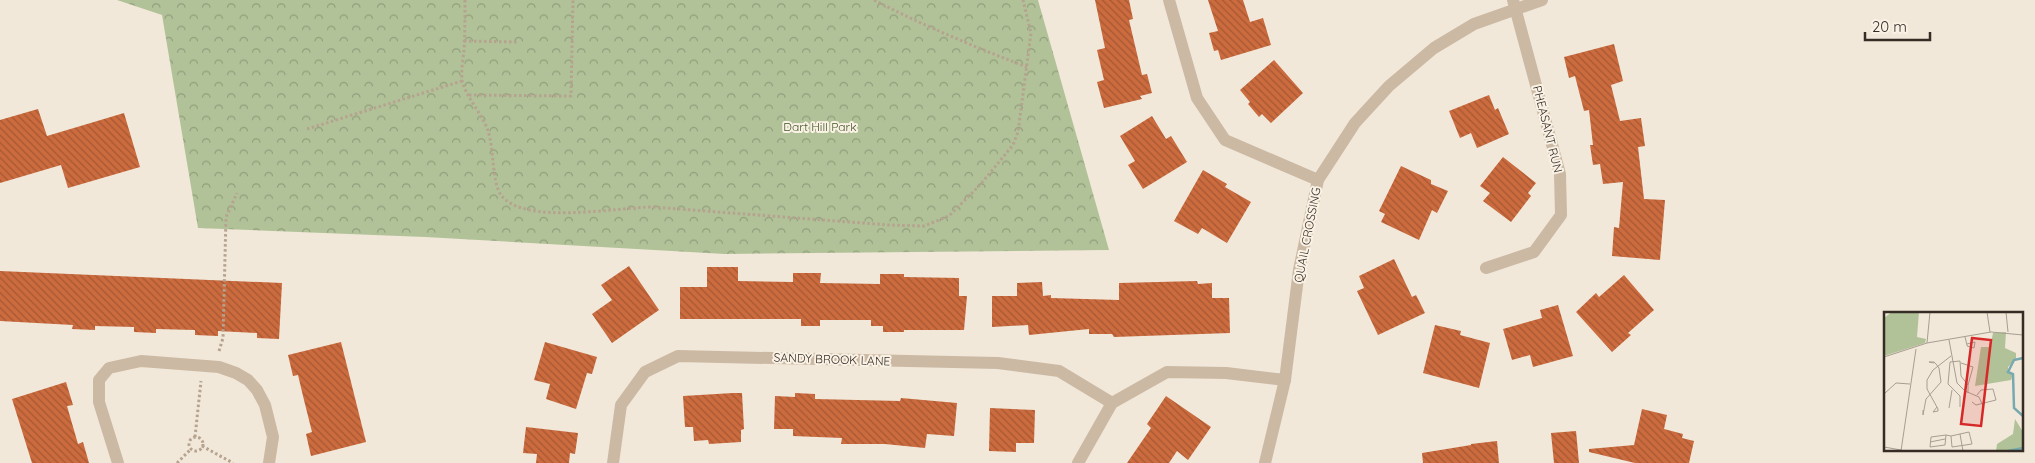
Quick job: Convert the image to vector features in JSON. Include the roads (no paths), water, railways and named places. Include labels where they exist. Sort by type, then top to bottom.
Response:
[{"type":"street","points":[[1169,0],[1197,98],[1225,140],[1318,180]]},
{"type":"street","name":"QUAIL CROSSING","points":[[1265,463],[1285,380],[1298,270],[1318,180],[1355,123],[1397,79],[1442,43],[1474,24],[1515,5],[1542,0]]},
{"type":"street","name":"PHEASANT RUN","points":[[1486,268],[1534,252],[1561,215],[1560,174],[1515,5]]},
{"type":"street","name":"SANDY BROOK LANE","points":[[613,463],[621,405],[645,372],[678,356],[998,363],[1059,371],[1112,403]]},
{"type":"street","points":[[118,463],[99,402],[99,380],[109,368],[141,361],[219,367],[248,380],[257,390],[265,405],[273,437],[269,463]]},
{"type":"street","points":[[1078,463],[1112,403],[1167,372],[1226,373],[1285,380]]},
{"type":"park label","name":"Dart Hill Park","points":[[820,126]]}]
